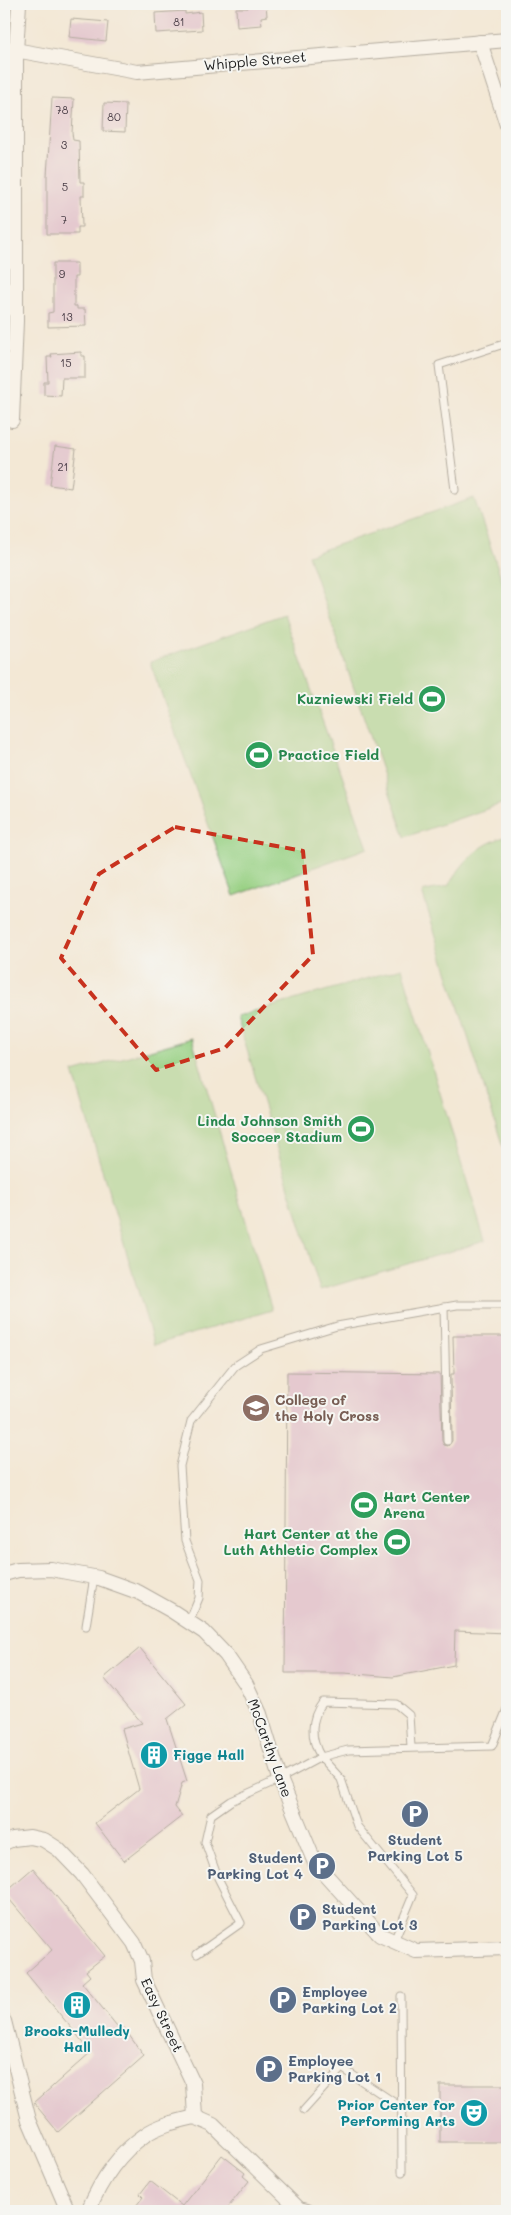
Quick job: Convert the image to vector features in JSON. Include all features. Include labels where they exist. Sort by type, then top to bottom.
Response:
[{"type":"street","points":[[12,420],[16,321],[10,50],[19,4]]},
{"type":"street","name":"Whipple Street","points":[[10,50],[137,72],[507,40]]},
{"type":"street","points":[[480,42],[507,125]]},
{"type":"street","name":"McCarthy Lane","points":[[4,1574],[18,1570],[51,1569],[94,1577],[138,1592],[204,1632],[226,1655],[246,1684],[260,1714],[280,1779],[315,1863],[380,1935],[416,1951],[507,1948]]},
{"type":"street","name":"Easy Street","points":[[4,1843],[13,1839],[30,1837],[44,1840],[58,1849],[88,1881],[134,1943],[142,1961],[146,1987],[193,2084],[195,2117]]},
{"type":"street","points":[[4,2021],[29,2120],[68,2211]]},
{"type":"street","points":[[88,2211],[96,2192],[116,2162],[145,2135],[171,2122],[195,2117],[213,2125],[300,2210]]},
{"type":"lane","points":[[454,490],[439,365],[507,343]]},
{"type":"lane","points":[[189,1622],[199,1598],[200,1580],[186,1541],[180,1466],[191,1422],[204,1403],[235,1366],[262,1349],[338,1326],[457,1305],[507,1305]]},
{"type":"lane","points":[[444,1307],[447,1441]]},
{"type":"lane","points":[[86,1626],[94,1577]]},
{"type":"lane","points":[[394,1941],[413,1895],[357,1826],[341,1779],[321,1757],[314,1745],[314,1713],[323,1702],[396,1704],[409,1714],[411,1747]]},
{"type":"lane","points":[[198,1954],[241,1922],[218,1878],[205,1842],[211,1815],[230,1800],[280,1779],[321,1757],[348,1750],[492,1746],[507,1709]]},
{"type":"lane","points":[[401,1996],[402,2172]]},
{"type":"lane","points":[[304,2110],[342,2068],[401,2107]]},
{"type":"highlighted area","points":[[175,827],[303,851],[313,955],[225,1048],[156,1070],[61,958],[99,874]]},
{"type":"green space","name":"Kuzniewski Field","points":[[474,498],[507,595],[507,802],[405,837],[308,555]]},
{"type":"green space","name":"Practice Field","points":[[284,614],[368,848],[234,896],[150,662]]},
{"type":"green space","points":[[507,836],[507,1160],[422,892],[448,886],[460,869],[479,849]]},
{"type":"green space","name":"Linda Johnson Smith Soccer Stadium","points":[[402,968],[485,1241],[320,1290],[237,1017]]},
{"type":"green space","points":[[192,1038],[272,1310],[154,1345],[73,1072]]},
{"type":"building","points":[[248,4],[266,4],[267,16],[261,17],[262,25],[237,27],[236,8],[248,8]]},
{"type":"building","points":[[185,11],[185,14],[201,12],[202,30],[156,33],[155,13]]},
{"type":"building","points":[[71,19],[108,22],[106,41],[69,37]]},
{"type":"building","points":[[52,98],[74,99],[72,133],[73,140],[79,141],[80,182],[84,182],[84,196],[81,196],[82,227],[78,227],[78,234],[47,234],[47,176]]},
{"type":"building","points":[[104,103],[126,104],[125,132],[103,131]]},
{"type":"building","points":[[53,263],[77,263],[77,277],[74,277],[74,306],[77,306],[77,309],[85,309],[86,326],[48,327],[48,313],[53,312]]},
{"type":"building","points":[[81,352],[81,356],[85,356],[85,378],[62,378],[61,396],[44,395],[44,382],[48,382],[47,357],[52,357],[51,354]]},
{"type":"building","points":[[55,446],[76,449],[71,488],[50,485]]},
{"type":"building","name":"Hart Center at the Luth Athletic Complex","points":[[453,1336],[507,1336],[507,1633],[455,1631],[454,1665],[393,1677],[344,1673],[285,1673],[287,1372],[440,1374],[442,1441],[444,1445],[448,1446],[452,1441],[451,1374],[454,1374]]},
{"type":"building","name":"Figge Hall","points":[[140,1648],[186,1704],[167,1719],[187,1781],[182,1783],[175,1807],[182,1816],[124,1861],[95,1823],[139,1789],[122,1729],[142,1723],[104,1678]]},
{"type":"building","name":"Brooks-Mulledy Hall","points":[[33,1868],[105,1956],[86,1971],[90,1976],[82,1983],[121,2031],[124,2028],[144,2056],[58,2132],[34,2103],[91,2052],[26,1973],[52,1950],[4,1893]]},
{"type":"building","name":"Prior Center for Performing Arts","points":[[440,2085],[507,2085],[507,2142],[440,2142]]},
{"type":"building","points":[[222,2155],[245,2173],[243,2176],[249,2181],[225,2211],[132,2211],[143,2197],[140,2194],[150,2181],[182,2206]]},
{"type":"place","name":"Kuzniewski Field","points":[[432,699]]},
{"type":"place","name":"Practice Field","points":[[259,755]]},
{"type":"place","name":"Linda Johnson Smith Soccer Stadium","points":[[361,1129]]},
{"type":"place","name":"College of the Holy Cross","points":[[256,1408]]},
{"type":"place","name":"Hart Center Arena","points":[[364,1505]]},
{"type":"place","name":"Hart Center at the Luth Athletic Complex","points":[[397,1542]]},
{"type":"place","name":"Figge Hall","points":[[154,1755]]},
{"type":"place","name":"Student Parking Lot 5","points":[[415,1814]]},
{"type":"place","name":"Student Parking Lot 4","points":[[322,1866]]},
{"type":"place","name":"Student Parking Lot 3","points":[[303,1917]]},
{"type":"place","name":"Employee Parking Lot 2","points":[[283,2000]]},
{"type":"place","name":"Brooks-Mulledy Hall","points":[[77,2005]]},
{"type":"place","name":"Employee Parking Lot 1","points":[[269,2069]]},
{"type":"place","name":"Prior Center for Performing Arts","points":[[474,2113]]}]
